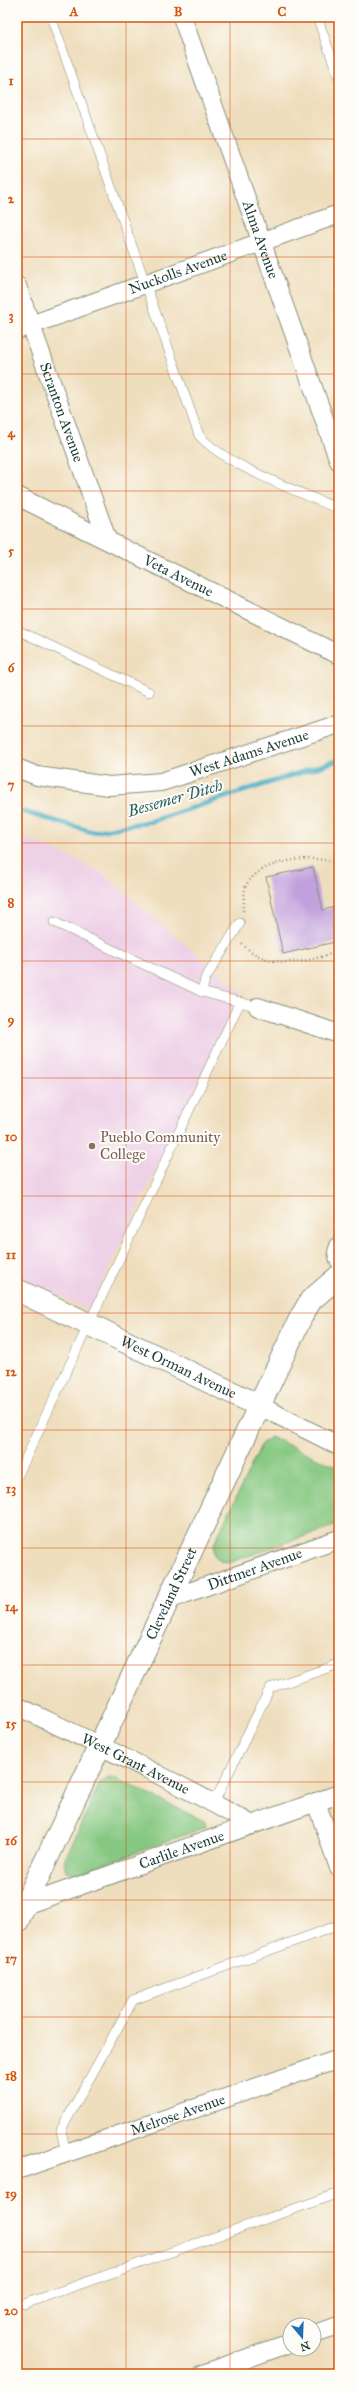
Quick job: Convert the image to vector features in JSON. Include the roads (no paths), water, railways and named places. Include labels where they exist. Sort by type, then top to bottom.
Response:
[{"type":"street","name":"Alma Avenue","points":[[182,17],[339,461]]},
{"type":"street","name":"Nuckolls Avenue","points":[[24,327],[339,214]]},
{"type":"street","name":"Scranton Avenue","points":[[17,286],[24,327],[107,539]]},
{"type":"street","name":"Veta Avenue","points":[[17,496],[107,539],[339,655]]},
{"type":"street","name":"West Adams Avenue","points":[[17,768],[37,776],[109,786],[161,782],[339,724]]},
{"type":"street","points":[[258,1007],[339,1034]]},
{"type":"street","points":[[339,1246],[336,1252],[339,1260]]},
{"type":"street","name":"Cleveland Street","points":[[21,1914],[170,1599],[258,1405],[301,1317],[311,1300],[339,1276]]},
{"type":"street","name":"West Orman Avenue","points":[[17,1290],[258,1405],[339,1446]]},
{"type":"street","name":"Dittmer Avenue","points":[[170,1599],[339,1539]]},
{"type":"street","name":"West Grant Avenue","points":[[17,1706],[214,1803],[252,1825]]},
{"type":"street","name":"Carlile Avenue","points":[[21,1914],[252,1825],[339,1794]]},
{"type":"street","points":[[316,1802],[339,1868]]},
{"type":"street","name":"Melrose Avenue","points":[[17,2170],[339,2059]]},
{"type":"street","points":[[322,2331],[339,2326]]},
{"type":"street","points":[[202,2374],[282,2346]]},
{"type":"lane","points":[[51,17],[198,435],[205,443],[233,461],[339,509]]},
{"type":"lane","points":[[317,17],[339,78]]},
{"type":"lane","points":[[17,630],[149,692]]},
{"type":"lane","points":[[54,922],[202,992],[258,1007]]},
{"type":"lane","points":[[202,992],[205,979],[240,923]]},
{"type":"lane","points":[[17,1477],[90,1325],[240,1002]]},
{"type":"lane","points":[[214,1803],[270,1688],[339,1664]]},
{"type":"lane","points":[[66,2154],[61,2130],[133,2000],[339,1925]]},
{"type":"lane","points":[[24,2304],[339,2192]]},
{"type":"waterway","name":"Bessemer Ditch","points":[[17,810],[93,832],[152,821],[339,760]]},
{"type":"place","name":"Pueblo Community College","points":[[92,1146]]}]
